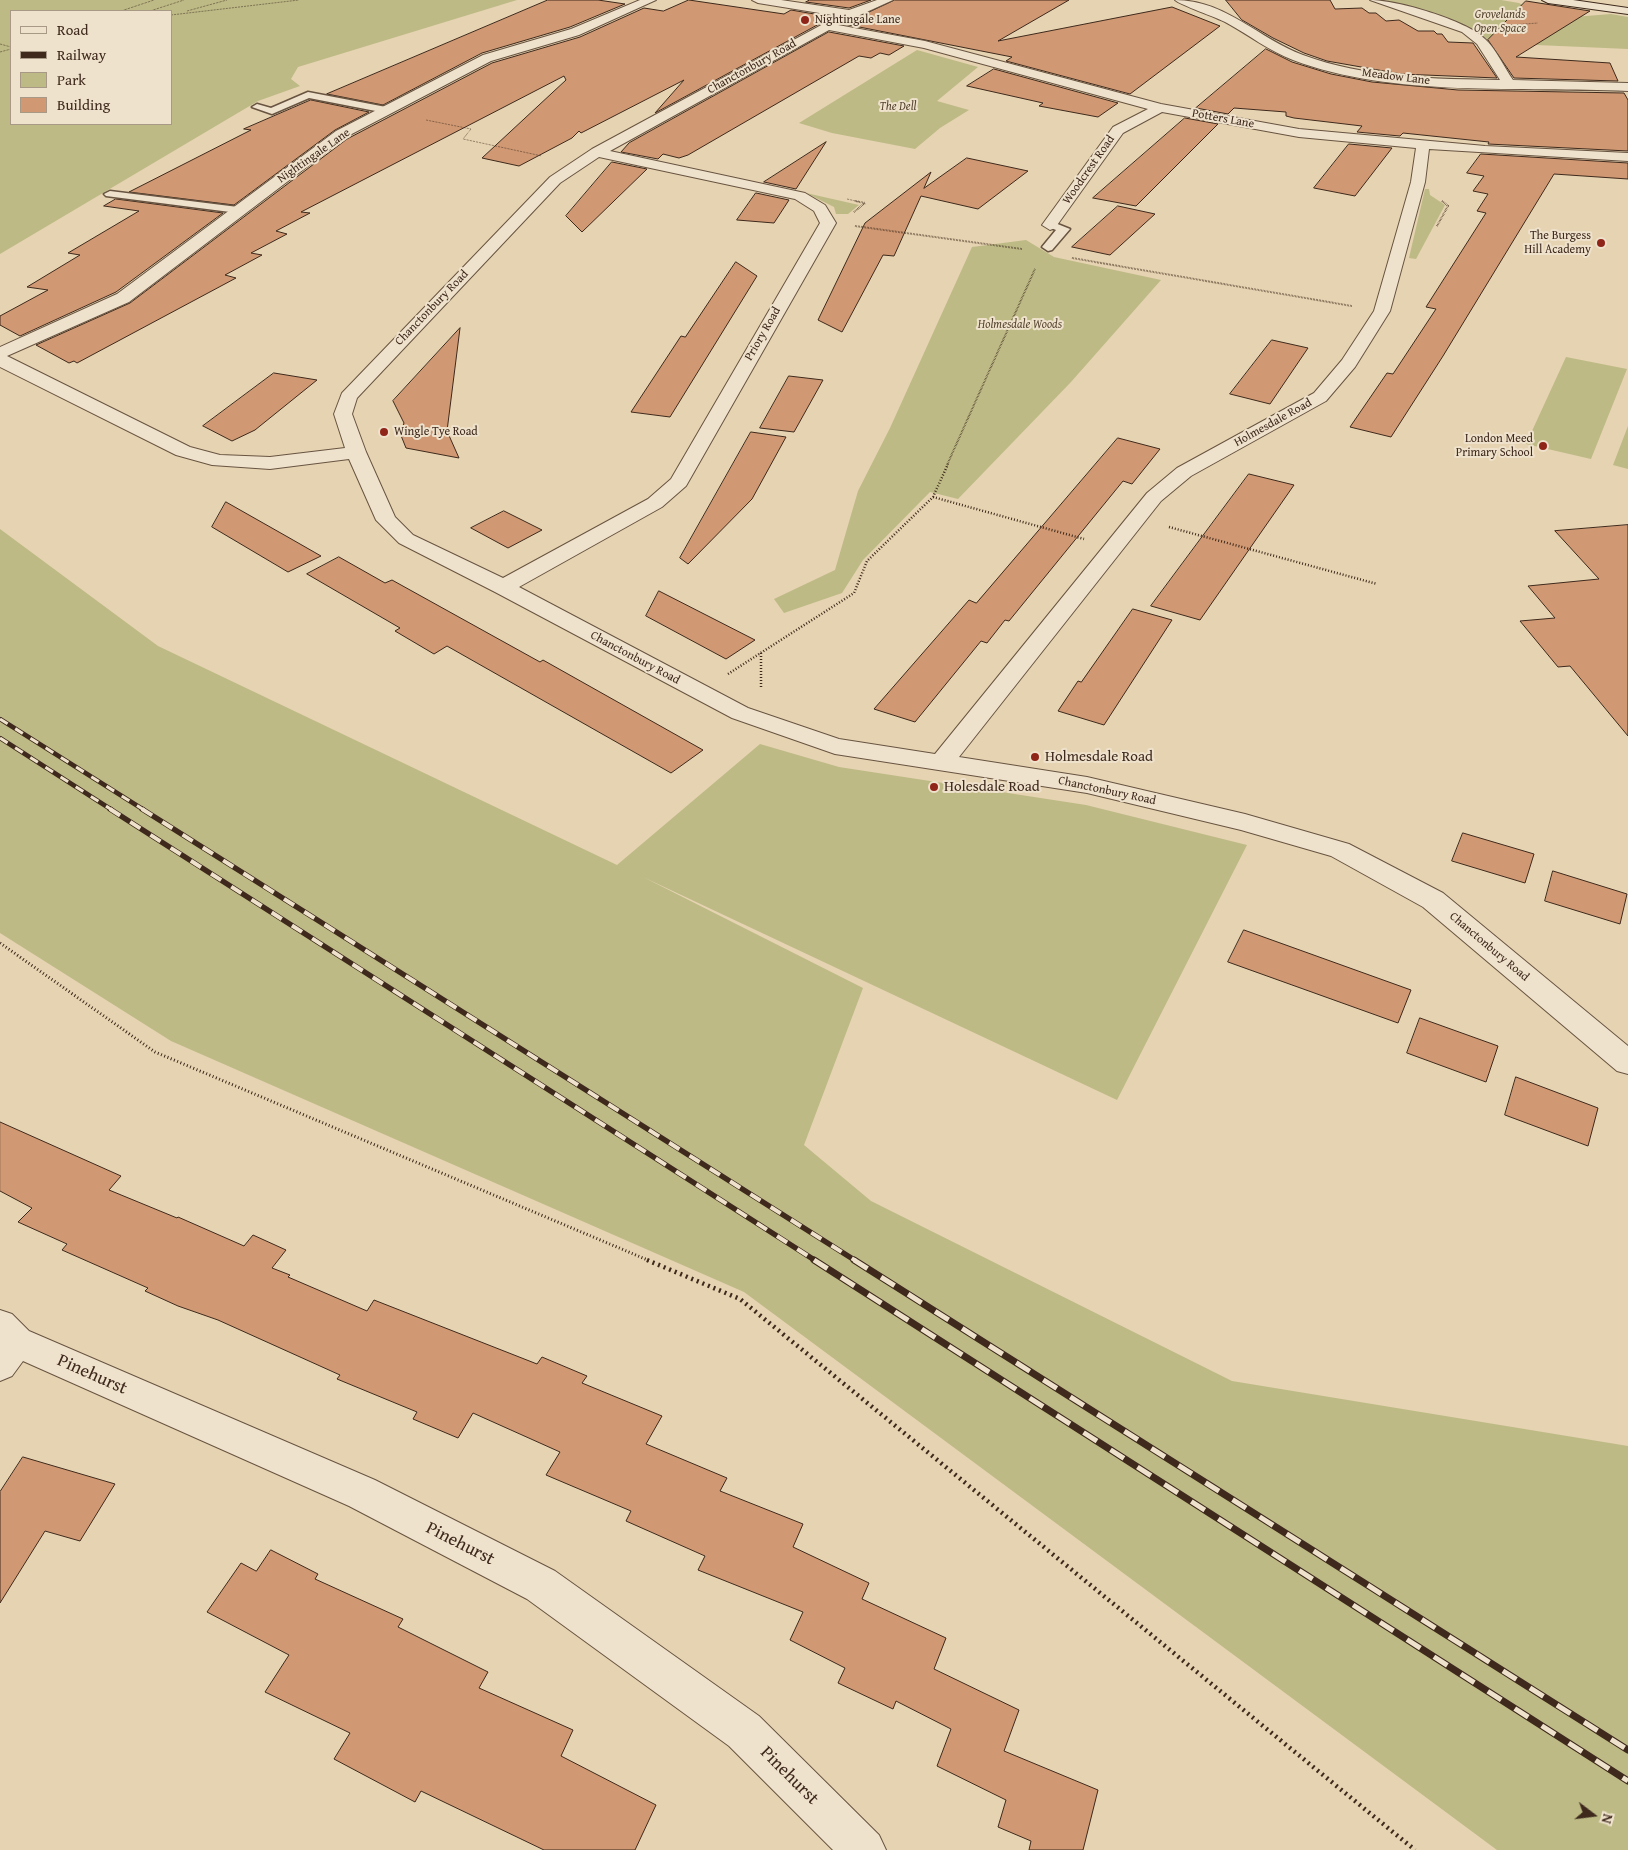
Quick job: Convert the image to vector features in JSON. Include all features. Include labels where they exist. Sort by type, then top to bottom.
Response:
[{"type":"street","name":"Nightingale Lane","points":[[0,353],[123,298],[341,134],[487,58],[575,32],[650,0]]},
{"type":"street","points":[[758,0],[850,14]]},
{"type":"street","name":"Chanctonbury Road","points":[[887,0],[850,14],[827,26],[576,164],[555,180],[348,397],[343,414],[356,452],[386,520],[406,539],[503,587],[717,702],[740,713],[835,746],[1087,785],[1245,822],[1340,850],[1433,900],[1628,1063]]},
{"type":"street","name":"Meadow Lane","points":[[1181,0],[1203,5],[1230,18],[1287,52],[1340,69],[1435,82],[1628,87]]},
{"type":"street","points":[[1376,0],[1466,30],[1482,42],[1509,84]]},
{"type":"street","points":[[1548,0],[1628,11]]},
{"type":"street","name":"Potters Lane","points":[[827,26],[925,45],[1160,108],[1299,133],[1485,150],[1628,157]]},
{"type":"street","name":"Woodcrest Road","points":[[1050,225],[1118,130],[1160,108]]},
{"type":"street","name":"Holmesdale Road","points":[[940,763],[1154,496],[1184,472],[1320,397],[1350,363],[1382,311],[1418,182],[1423,144]]},
{"type":"street","points":[[598,152],[800,196],[820,208],[828,223]]},
{"type":"street","name":"Priory Road","points":[[503,587],[655,504],[679,482],[828,223]]},
{"type":"street","points":[[0,360],[183,452],[219,461],[270,463],[356,452]]},
{"type":"street","name":"Pinehurst","points":[[6,1344],[362,1494],[541,1585],[744,1731],[864,1850]]},
{"type":"lane","points":[[257,107],[272,111],[308,96],[385,111]]},
{"type":"lane","points":[[110,194],[180,201],[238,210]]},
{"type":"lane","points":[[1045,250],[1064,229],[1050,225]]},
{"type":"path","points":[[124,10],[154,0]]},
{"type":"path","points":[[153,10],[184,0]]},
{"type":"path","points":[[172,15],[227,0]]},
{"type":"path","points":[[175,14],[299,0]]},
{"type":"path","points":[[385,111],[471,130],[463,139],[576,164]]},
{"type":"path","points":[[828,223],[1045,250],[1382,311]]},
{"type":"path","points":[[717,702],[732,688],[726,675],[854,593],[867,561],[933,497],[1045,250]]},
{"type":"path","points":[[933,497],[1112,547]]},
{"type":"path","points":[[1137,518],[1377,584]]},
{"type":"path","points":[[0,944],[154,1052],[740,1299],[1415,1850]]},
{"type":"green space","points":[[0,0],[517,0],[298,67],[291,79],[300,86],[258,101],[0,254]]},
{"type":"green space","name":"Grovelands Open Space","points":[[1385,0],[1501,0],[1519,3],[1549,19],[1611,14],[1628,17],[1628,49],[1491,43],[1480,34],[1454,21]]},
{"type":"green space","name":"The Dell","points":[[917,50],[978,67],[937,101],[969,110],[940,128],[915,149],[832,133],[799,123]]},
{"type":"green space","points":[[1425,189],[1429,189],[1430,195],[1445,205],[1416,259],[1409,258]]},
{"type":"green space","points":[[806,193],[859,205],[848,214],[836,214],[834,207]]},
{"type":"green space","name":"Holmesdale Woods","points":[[1026,240],[1054,257],[1161,280],[1071,382],[958,499],[930,492],[863,560],[842,593],[784,613],[774,599],[835,570],[858,491],[890,428],[972,247]]},
{"type":"green space","points":[[1566,357],[1627,369],[1591,459],[1526,444]]},
{"type":"green space","points":[[1628,426],[1628,469],[1613,465]]},
{"type":"green space","points":[[0,529],[158,646],[617,865],[760,744],[839,767],[1086,805],[1247,845],[1117,1100],[643,877],[863,988],[804,1145],[871,1201],[1232,1381],[1628,1446],[1628,1850],[1497,1850],[744,1292],[171,1041],[0,933]]},
{"type":"building","points":[[548,0],[598,0],[625,4],[570,27],[482,53],[383,105],[327,94]]},
{"type":"building","points":[[689,0],[784,14],[791,10],[832,17],[655,113],[684,80],[581,133],[579,131],[572,138],[519,166],[482,158],[566,80],[564,76],[301,212],[310,213],[276,231],[287,234],[251,253],[262,255],[225,275],[236,278],[77,363],[74,361],[69,363],[36,345],[130,303],[347,139],[492,63],[580,37],[644,8],[663,11]]},
{"type":"building","points":[[810,0],[871,0],[849,8],[806,2]]},
{"type":"building","points":[[895,0],[1069,0],[998,41],[1172,7],[1220,26],[1130,94],[1006,61],[1012,57],[844,24]]},
{"type":"building","points":[[1226,0],[1330,0],[1335,9],[1362,8],[1369,13],[1376,13],[1386,21],[1399,20],[1418,31],[1434,31],[1437,34],[1442,34],[1448,42],[1473,43],[1497,78],[1401,74],[1327,61],[1304,53],[1242,20]]},
{"type":"building","points":[[1526,1],[1590,11],[1516,57],[1610,63],[1618,81],[1514,78],[1488,40]]},
{"type":"building","points":[[829,32],[904,46],[889,55],[880,53],[871,58],[859,56],[688,155],[679,158],[663,154],[658,159],[621,152],[629,143]]},
{"type":"building","points":[[1266,49],[1292,62],[1331,74],[1372,82],[1458,90],[1624,93],[1628,100],[1628,151],[1488,144],[1489,142],[1403,133],[1400,136],[1357,132],[1362,126],[1294,118],[1286,116],[1286,112],[1234,108],[1228,114],[1196,108]]},
{"type":"building","points":[[994,69],[1118,103],[1098,117],[1039,106],[1043,103],[967,86]]},
{"type":"building","points":[[311,100],[369,112],[335,130],[234,205],[129,192],[251,130],[244,129]]},
{"type":"building","points":[[1185,118],[1218,124],[1136,206],[1093,198]]},
{"type":"building","points":[[826,142],[796,189],[764,182]]},
{"type":"building","points":[[1349,144],[1392,148],[1355,196],[1314,188]]},
{"type":"building","points":[[1481,154],[1628,163],[1628,179],[1554,174],[1443,356],[1391,437],[1350,427],[1387,373],[1393,374],[1436,309],[1426,307],[1486,213],[1477,211],[1488,194],[1473,191],[1484,176],[1467,173]]},
{"type":"building","points":[[967,158],[1028,171],[978,209],[921,196],[894,256],[883,255],[842,332],[818,320],[865,223],[931,172],[924,188]]},
{"type":"building","points":[[612,162],[647,169],[582,232],[566,216]]},
{"type":"building","points":[[756,193],[789,200],[774,223],[737,220]]},
{"type":"building","points":[[116,199],[223,213],[116,292],[20,336],[0,325],[0,316],[48,290],[27,287],[80,255],[68,253],[139,211],[104,206]]},
{"type":"building","points":[[1118,206],[1155,214],[1110,255],[1072,247]]},
{"type":"building","points":[[736,262],[757,276],[670,417],[631,412],[681,336],[685,337]]},
{"type":"building","points":[[460,328],[447,431],[459,458],[406,448],[400,433],[404,423],[393,401]]},
{"type":"building","points":[[1272,340],[1308,348],[1270,404],[1230,394]]},
{"type":"building","points":[[274,373],[317,380],[255,430],[232,441],[203,426]]},
{"type":"building","points":[[789,376],[823,380],[794,432],[760,428]]},
{"type":"building","points":[[751,432],[786,437],[752,499],[688,564],[680,558]]},
{"type":"building","points":[[1118,438],[1160,449],[1132,484],[1123,481],[1009,621],[1005,620],[987,643],[981,641],[915,722],[874,709],[969,600],[976,603]]},
{"type":"building","points":[[1249,474],[1294,485],[1200,620],[1151,606]]},
{"type":"building","points":[[226,502],[321,556],[288,572],[212,527]]},
{"type":"building","points":[[504,511],[542,530],[508,548],[471,528]]},
{"type":"building","points":[[1628,525],[1628,736],[1570,666],[1558,667],[1520,621],[1555,618],[1528,586],[1599,579],[1555,531]]},
{"type":"building","points":[[339,557],[385,583],[392,580],[540,662],[543,660],[703,750],[671,773],[447,646],[434,654],[395,631],[400,628],[307,574]]},
{"type":"building","points":[[659,591],[755,640],[726,659],[646,616]]},
{"type":"building","points":[[1133,609],[1172,620],[1104,725],[1058,711],[1078,681],[1081,682]]},
{"type":"building","points":[[1463,833],[1534,854],[1525,883],[1452,861]]},
{"type":"building","points":[[1553,871],[1627,894],[1620,924],[1545,901]]},
{"type":"building","points":[[1244,930],[1411,990],[1398,1023],[1228,962]]},
{"type":"building","points":[[1420,1018],[1498,1046],[1486,1082],[1407,1053]]},
{"type":"building","points":[[1516,1077],[1598,1108],[1588,1146],[1505,1115]]},
{"type":"building","points":[[0,1122],[121,1176],[109,1190],[244,1246],[253,1235],[286,1250],[272,1268],[290,1275],[288,1277],[367,1311],[374,1300],[537,1364],[542,1357],[587,1376],[582,1383],[662,1416],[646,1444],[727,1478],[720,1491],[803,1524],[793,1547],[869,1583],[862,1599],[946,1638],[934,1669],[1019,1710],[1004,1751],[1098,1790],[1083,1850],[1029,1850],[1031,1841],[998,1827],[1006,1800],[937,1766],[951,1729],[896,1701],[893,1709],[838,1683],[845,1668],[790,1640],[803,1612],[698,1570],[705,1556],[626,1521],[631,1511],[546,1475],[560,1452],[473,1413],[458,1438],[413,1419],[417,1412],[337,1379],[340,1375],[218,1320],[178,1306],[145,1291],[148,1288],[62,1250],[67,1244],[18,1222],[32,1208],[0,1191]]},
{"type":"building","points":[[23,1457],[115,1484],[80,1541],[45,1531],[0,1603],[0,1492]]},
{"type":"building","points":[[271,1550],[318,1574],[315,1579],[403,1619],[398,1627],[488,1672],[479,1688],[573,1730],[561,1756],[656,1805],[635,1850],[544,1850],[421,1791],[415,1802],[334,1759],[350,1733],[265,1692],[289,1655],[207,1612],[241,1563],[256,1571]]},
{"type":"railway","points":[[0,719],[144,810]]},
{"type":"railway","points":[[0,738],[112,810]]},
{"type":"railway","points":[[110,809],[816,1261]]},
{"type":"railway","points":[[142,809],[856,1261]]},
{"type":"railway","points":[[814,1260],[1628,1781]]},
{"type":"railway","points":[[854,1260],[1628,1750]]},
{"type":"place","name":"Nightingale Lane","points":[[805,20]]},
{"type":"place","name":"The Burgess Hill Academy","points":[[1601,243]]},
{"type":"place","name":"Wingle Tye Road","points":[[384,432]]},
{"type":"place","name":"London Meed Primary School","points":[[1543,446]]},
{"type":"place","name":"Holmesdale Road","points":[[1035,757]]},
{"type":"place","name":"Holesdale Road","points":[[934,787]]}]
